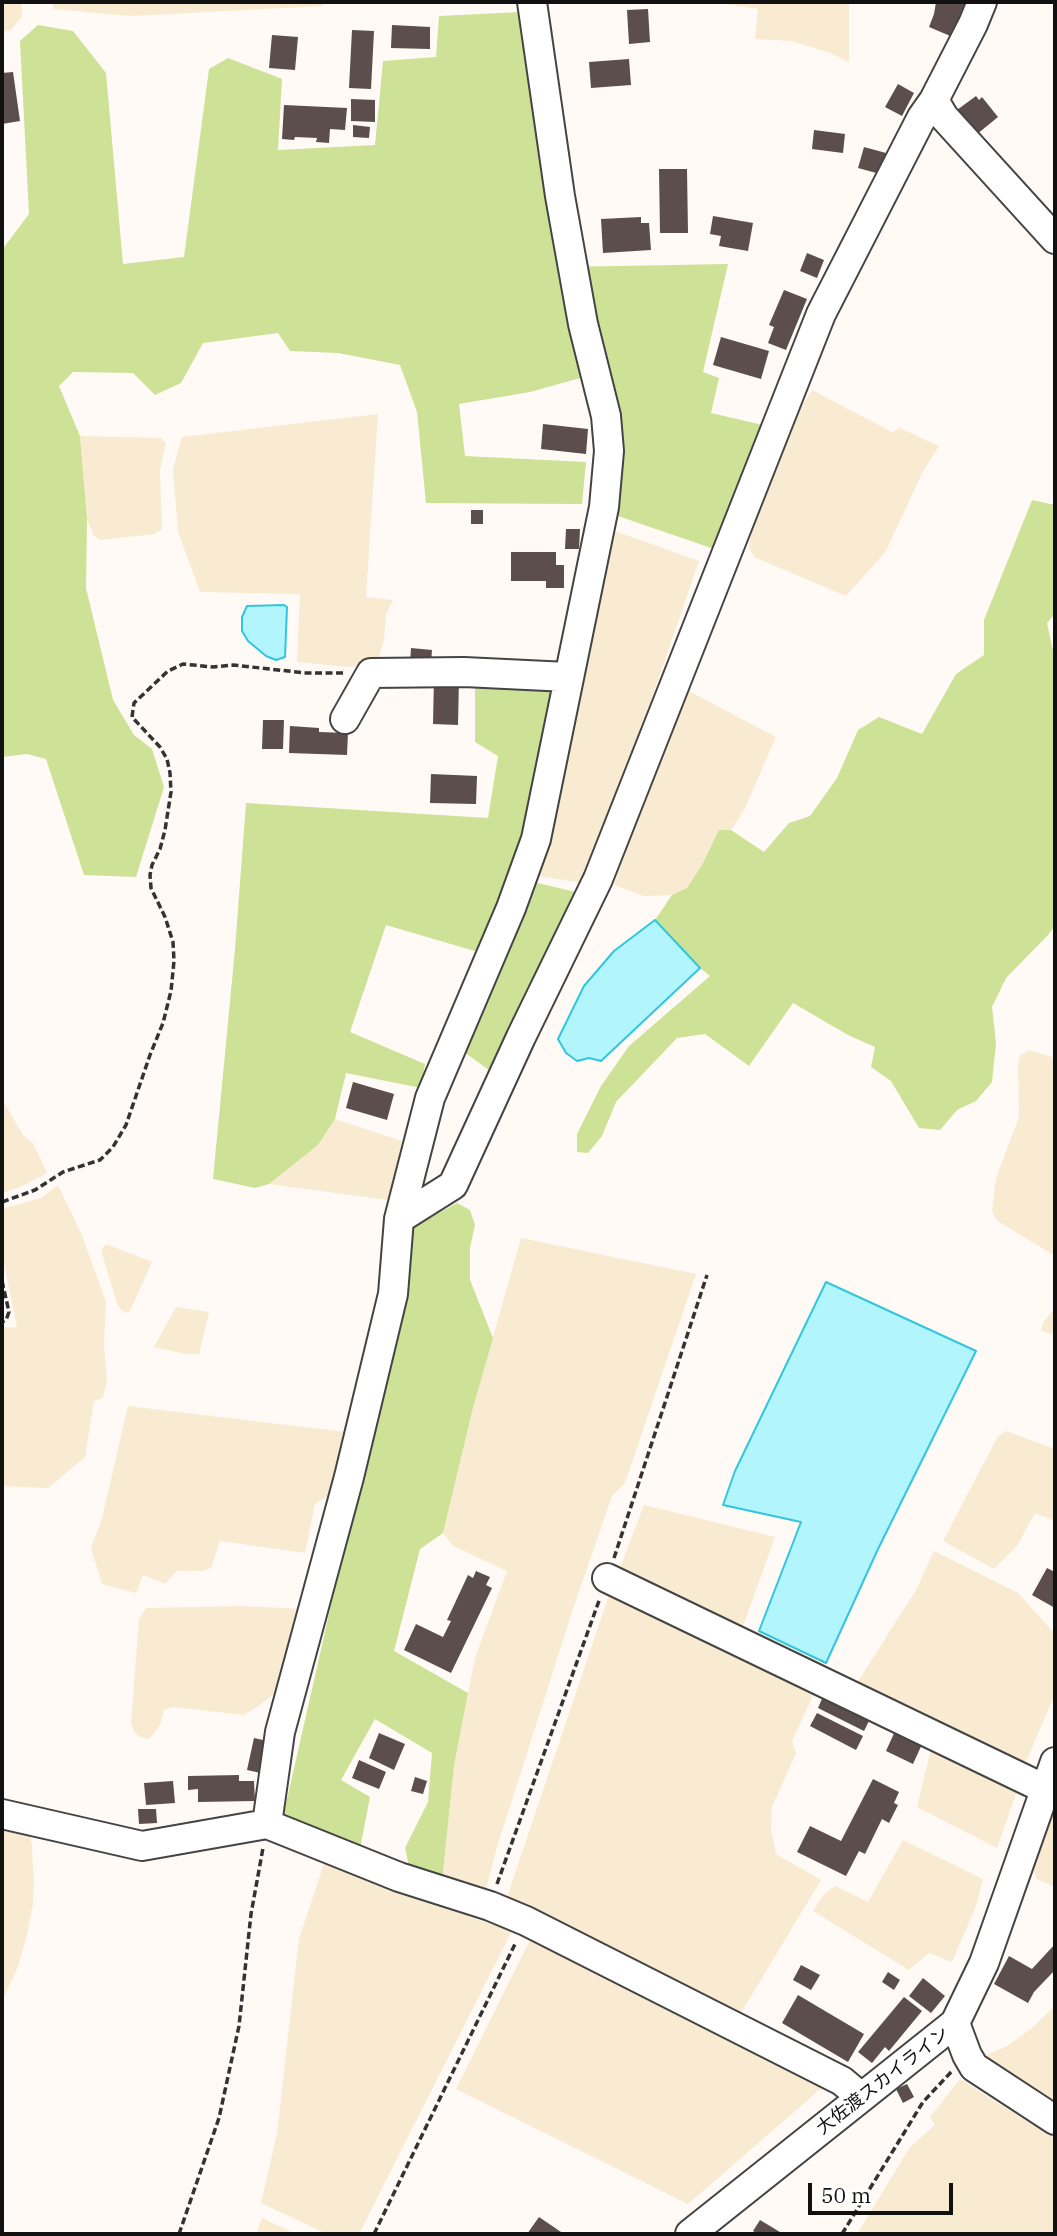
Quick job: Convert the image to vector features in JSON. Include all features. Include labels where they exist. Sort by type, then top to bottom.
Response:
[{"type":"street","points":[[267,1824],[280,1732],[349,1477],[393,1294],[399,1219],[430,1098],[511,908],[536,839],[604,507],[609,451],[606,416],[583,324],[560,196],[532,2]]},
{"type":"street","points":[[399,1219],[453,1185],[598,878],[821,314],[922,117],[934,100],[982,2]]},
{"type":"street","points":[[934,100],[944,117],[1055,239]]},
{"type":"street","points":[[345,719],[371,673],[464,672],[568,677]]},
{"type":"street","points":[[607,1578],[1045,1789]]},
{"type":"street","name":"大佐渡スカイライン","points":[[690,2234],[955,2023],[984,1964],[1055,1762]]},
{"type":"street","points":[[2,1814],[142,1846],[267,1824],[399,1877],[490,1906],[526,1921],[842,2081],[861,2097]]},
{"type":"street","points":[[955,2023],[974,2067],[1055,2120]]},
{"type":"path","points":[[2,1202],[35,1191],[63,1172],[100,1160],[113,1147],[126,1125],[163,1023],[171,991],[173,942],[151,888],[150,875],[165,830],[171,792],[170,773],[167,759],[160,747],[132,717],[134,703],[168,671],[183,664],[213,667],[233,665],[306,673],[371,673]]},
{"type":"path","points":[[2,1281],[9,1312],[6,1320],[2,1322]]},
{"type":"path","points":[[179,2234],[219,2118],[239,2026],[251,1914],[267,1824]]},
{"type":"path","points":[[374,2234],[526,1921]]},
{"type":"path","points":[[842,2234],[923,2102],[967,2055]]},
{"type":"shaded area","points":[[2,2],[21,2],[22,16],[11,30],[2,32]]},
{"type":"shaded area","points":[[53,2],[323,2],[323,6],[131,16],[53,9]]},
{"type":"shaded area","points":[[714,2],[849,2],[849,62],[792,41],[755,39],[758,9]]},
{"type":"shaded area","points":[[812,390],[892,432],[900,428],[939,446],[922,473],[886,551],[846,596],[754,557],[749,547],[753,525],[797,414]]},
{"type":"shaded area","points":[[378,414],[366,597],[393,600],[386,614],[384,640],[377,663],[348,667],[297,662],[300,594],[200,592],[178,532],[173,469],[182,437]]},
{"type":"shaded area","points":[[80,436],[161,438],[166,443],[160,470],[162,529],[155,534],[100,540],[94,536],[87,519]]},
{"type":"shaded area","points":[[609,529],[699,561],[611,817],[583,883],[537,876]]},
{"type":"shaded area","points":[[683,688],[776,737],[744,810],[731,830],[719,831],[687,889],[672,895],[644,896],[614,885]]},
{"type":"shaded area","points":[[1029,1050],[1055,1058],[1055,1256],[996,1220],[992,1211],[996,1178],[1019,1117],[1020,1055]]},
{"type":"shaded area","points":[[2,1099],[23,1135],[33,1143],[47,1173],[2,1193]]},
{"type":"shaded area","points":[[335,1119],[402,1141],[388,1200],[269,1184],[318,1145]]},
{"type":"shaded area","points":[[58,1185],[81,1233],[106,1302],[104,1344],[107,1379],[103,1398],[94,1401],[85,1457],[48,1488],[2,1486],[2,1328],[17,1327],[2,1254],[2,1209],[41,1198]]},
{"type":"shaded area","points":[[521,1238],[696,1274],[625,1483],[612,1496],[573,1609],[497,1847],[485,1893],[442,1882],[454,1766],[475,1658],[507,1571],[453,1546],[443,1533],[473,1408]]},
{"type":"shaded area","points":[[106,1244],[152,1262],[129,1313],[122,1311],[117,1304],[101,1250]]},
{"type":"shaded area","points":[[176,1307],[209,1312],[199,1354],[154,1347]]},
{"type":"shaded area","points":[[1055,1308],[1055,1336],[1041,1330],[1044,1321]]},
{"type":"shaded area","points":[[128,1406],[346,1432],[329,1495],[315,1504],[305,1553],[220,1541],[211,1568],[203,1571],[177,1571],[165,1584],[143,1575],[136,1593],[102,1584],[91,1548],[102,1518]]},
{"type":"shaded area","points":[[1006,1431],[1055,1449],[1055,1521],[1035,1513],[1017,1546],[994,1569],[943,1541],[998,1436]]},
{"type":"shaded area","points":[[644,1505],[775,1537],[741,1632],[618,1573]]},
{"type":"shaded area","points":[[934,1551],[1018,1593],[1055,1634],[1055,1694],[1025,1764],[857,1683],[916,1590]]},
{"type":"shaded area","points":[[611,1589],[815,1691],[792,1741],[796,1753],[772,1807],[771,1829],[776,1854],[821,1880],[739,2016],[507,1897]]},
{"type":"shaded area","points":[[241,1606],[307,1609],[286,1685],[244,1715],[172,1707],[164,1710],[160,1725],[152,1736],[147,1739],[134,1732],[131,1723],[139,1619],[146,1608]]},
{"type":"shaded area","points":[[932,1745],[1018,1788],[997,1848],[917,1807]]},
{"type":"shaded area","points":[[1055,1809],[1055,1887],[1037,1879],[1033,1870]]},
{"type":"shaded area","points":[[2,1827],[31,1834],[34,1881],[33,1904],[26,1939],[17,1969],[2,2001]]},
{"type":"shaded area","points":[[903,1840],[983,1879],[976,1906],[952,1962],[929,1953],[909,1970],[813,1911],[825,1893],[835,1886],[868,1902]]},
{"type":"shaded area","points":[[325,1861],[419,1900],[512,1931],[359,2234],[327,2234],[261,2203],[277,2133],[299,1939]]},
{"type":"shaded area","points":[[532,1936],[824,2086],[688,2204],[456,2089]]},
{"type":"shaded area","points":[[1055,2006],[1055,2108],[1004,2074],[986,2055],[1007,2046],[1032,2028]]},
{"type":"shaded area","points":[[960,2079],[1055,2139],[1055,2234],[857,2234],[910,2147],[935,2125],[930,2117]]},
{"type":"shaded area","points":[[262,2218],[296,2234],[256,2234]]},
{"type":"green space","points":[[521,12],[563,267],[728,264],[703,372],[719,378],[711,413],[763,425],[714,549],[612,514],[618,422],[609,370],[530,392],[459,404],[465,456],[586,462],[582,504],[426,503],[417,412],[400,365],[338,353],[290,351],[278,333],[203,343],[181,383],[155,395],[133,373],[73,372],[59,386],[80,436],[87,519],[86,588],[113,700],[134,735],[152,749],[164,787],[136,877],[84,875],[46,759],[27,754],[2,757],[2,250],[29,214],[20,41],[38,25],[73,31],[106,73],[123,264],[184,257],[209,69],[228,58],[282,79],[278,150],[375,145],[383,61],[436,57],[439,16]]},
{"type":"green space","points":[[1032,500],[1055,505],[1055,614],[1047,623],[1055,660],[1055,926],[1006,978],[992,1007],[996,1043],[992,1082],[976,1101],[957,1110],[940,1130],[919,1128],[891,1081],[871,1067],[875,1047],[848,1035],[793,1003],[749,1066],[705,1034],[677,1038],[616,1102],[602,1136],[588,1153],[577,1152],[577,1134],[601,1086],[629,1046],[710,976],[655,920],[672,895],[687,888],[719,830],[731,830],[764,852],[789,823],[810,816],[837,778],[858,730],[879,717],[922,734],[956,674],[984,655],[984,620]]},
{"type":"green space","points":[[475,684],[555,686],[527,839],[478,952],[386,925],[350,1032],[425,1064],[421,1088],[346,1073],[335,1119],[318,1145],[269,1184],[255,1188],[213,1179],[246,803],[488,818],[498,756],[475,742]]},
{"type":"green space","points":[[529,881],[580,893],[497,1076],[460,1049]]},
{"type":"green space","points":[[457,1203],[470,1210],[475,1225],[470,1248],[470,1280],[493,1338],[443,1533],[420,1549],[394,1651],[468,1693],[454,1766],[442,1882],[410,1871],[405,1848],[428,1802],[432,1753],[375,1719],[341,1780],[370,1797],[360,1849],[283,1817],[390,1345],[405,1249],[414,1227]]},
{"type":"water","points":[[247,606],[287,607],[285,657],[276,660],[266,656],[248,641],[242,631],[242,617]]},
{"type":"water","points":[[655,920],[700,968],[601,1061],[589,1058],[577,1061],[566,1053],[558,1039],[584,986],[614,951]]},
{"type":"water","points":[[826,1282],[976,1351],[878,1549],[826,1663],[759,1631],[801,1522],[723,1505],[735,1471]]},
{"type":"building","points":[[936,2],[965,2],[962,21],[955,38],[929,27]]},
{"type":"building","points":[[648,9],[650,42],[629,44],[627,10]]},
{"type":"building","points":[[392,25],[430,27],[430,49],[391,48]]},
{"type":"building","points":[[352,30],[374,31],[371,89],[349,88]]},
{"type":"building","points":[[272,35],[298,37],[295,70],[269,68]]},
{"type":"building","points":[[629,59],[631,85],[591,88],[589,62]]},
{"type":"building","points":[[13,72],[20,121],[2,124],[2,73]]},
{"type":"building","points":[[898,84],[914,93],[902,116],[885,107]]},
{"type":"building","points":[[976,96],[979,100],[982,97],[998,117],[976,135],[957,110]]},
{"type":"building","points":[[351,99],[375,100],[375,122],[351,121]]},
{"type":"building","points":[[284,105],[347,108],[345,130],[330,129],[329,143],[316,142],[317,138],[282,139]]},
{"type":"building","points":[[353,125],[370,127],[369,138],[353,137]]},
{"type":"building","points":[[814,130],[845,134],[843,153],[812,149]]},
{"type":"building","points":[[864,147],[886,153],[880,174],[858,168]]},
{"type":"building","points":[[659,169],[687,169],[688,233],[660,233]]},
{"type":"building","points":[[713,216],[753,223],[748,251],[719,246],[721,236],[710,234]]},
{"type":"building","points":[[641,217],[641,223],[649,223],[651,250],[603,253],[601,219]]},
{"type":"building","points":[[807,253],[824,260],[817,278],[800,271]]},
{"type":"building","points":[[784,290],[807,299],[786,350],[768,343],[774,327],[769,325]]},
{"type":"building","points":[[721,337],[769,351],[761,379],[713,365]]},
{"type":"building","points":[[543,424],[588,429],[586,454],[541,449]]},
{"type":"building","points":[[471,510],[483,510],[483,524],[471,524]]},
{"type":"building","points":[[566,529],[580,529],[579,549],[565,549]]},
{"type":"building","points":[[511,552],[556,552],[556,565],[564,565],[564,588],[546,588],[546,581],[511,581]]},
{"type":"building","points":[[411,648],[432,650],[431,664],[410,663]]},
{"type":"building","points":[[434,677],[459,678],[458,725],[433,724]]},
{"type":"building","points":[[263,720],[284,720],[283,749],[262,749]]},
{"type":"building","points":[[290,726],[319,728],[319,732],[348,733],[347,755],[289,753]]},
{"type":"building","points":[[431,774],[477,776],[476,804],[430,803]]},
{"type":"building","points":[[353,1082],[394,1094],[387,1120],[346,1108]]},
{"type":"building","points":[[1047,1568],[1055,1572],[1055,1608],[1032,1595]]},
{"type":"building","points":[[476,1571],[490,1577],[486,1585],[492,1588],[451,1673],[404,1650],[416,1624],[443,1637],[451,1621],[447,1620],[468,1575],[473,1578]]},
{"type":"building","points":[[824,1694],[871,1717],[864,1731],[818,1708]]},
{"type":"building","points":[[817,1713],[863,1736],[856,1750],[810,1726]]},
{"type":"building","points":[[896,1729],[923,1742],[913,1764],[886,1751]]},
{"type":"building","points":[[379,1733],[405,1744],[394,1770],[369,1758]]},
{"type":"building","points":[[254,1738],[272,1742],[265,1774],[247,1770]]},
{"type":"building","points":[[359,1760],[386,1772],[379,1789],[352,1778]]},
{"type":"building","points":[[239,1775],[239,1781],[254,1781],[255,1801],[198,1802],[198,1789],[188,1790],[188,1776]]},
{"type":"building","points":[[415,1777],[427,1781],[423,1794],[411,1791]]},
{"type":"building","points":[[873,1779],[899,1792],[894,1803],[898,1805],[889,1823],[882,1819],[865,1854],[859,1851],[846,1876],[797,1852],[810,1826],[841,1841]]},
{"type":"building","points":[[173,1781],[175,1803],[146,1805],[144,1783]]},
{"type":"building","points":[[138,1809],[156,1809],[157,1823],[139,1824]]},
{"type":"building","points":[[1055,1944],[1055,1970],[1034,1992],[1028,2003],[994,1984],[1009,1956],[1032,1969]]},
{"type":"building","points":[[801,1965],[820,1975],[811,1990],[793,1980]]},
{"type":"building","points":[[888,1972],[900,1980],[894,1990],[882,1982]]},
{"type":"building","points":[[923,1978],[945,1996],[931,2013],[909,1996]]},
{"type":"building","points":[[798,1995],[864,2034],[848,2062],[782,2023]]},
{"type":"building","points":[[904,1997],[922,2011],[889,2051],[885,2047],[872,2063],[858,2052]]},
{"type":"building","points":[[907,2084],[914,2097],[903,2103],[896,2089]]},
{"type":"building","points":[[539,2217],[564,2234],[527,2234]]},
{"type":"building","points":[[760,2220],[780,2232],[779,2234],[758,2234],[753,2231]]}]
